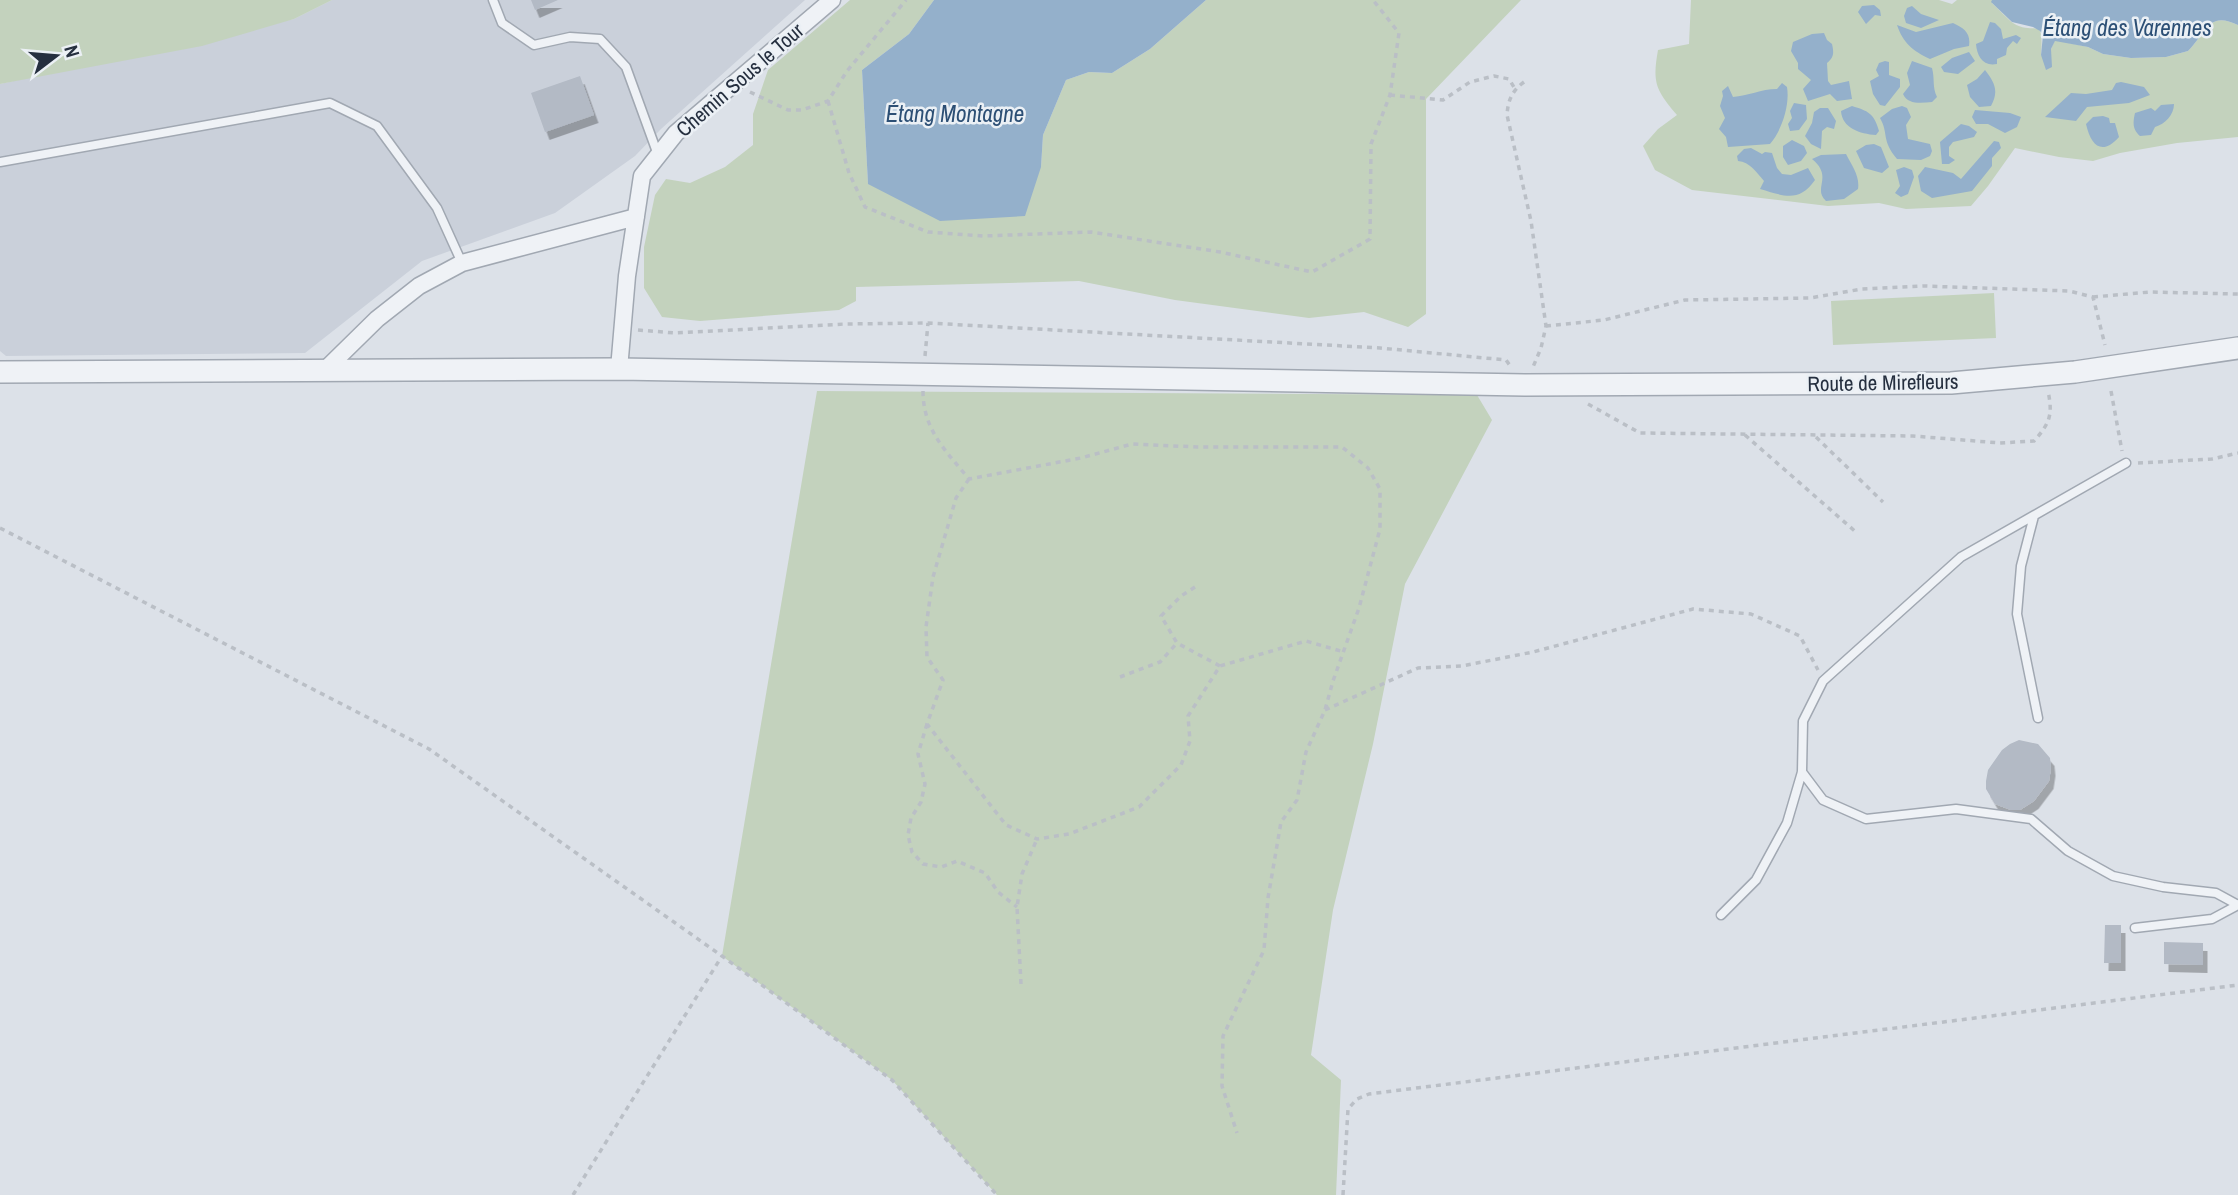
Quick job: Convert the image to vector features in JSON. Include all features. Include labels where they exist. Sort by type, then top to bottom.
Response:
[{"type":"street","name":"Chemin Sous le Tour","points":[[619,369],[627,276],[642,176],[676,133],[832,0]]},
{"type":"street","points":[[324,371],[377,319],[419,286],[462,262],[636,217]]},
{"type":"street","name":"Route de Mirefleurs","points":[[0,372],[619,369],[1525,385],[1951,383],[2045,375],[2238,348]]},
{"type":"lane","points":[[494,0],[502,23],[534,45],[570,37],[600,39],[626,67],[658,155]]},
{"type":"lane","points":[[0,162],[330,103],[377,126],[437,208],[462,262]]},
{"type":"lane","points":[[1721,915],[1756,880],[1787,823],[1802,772],[1803,721],[1823,681],[1961,557],[2126,463]]},
{"type":"lane","points":[[2034,516],[2021,566],[2017,614],[2038,718]]},
{"type":"lane","points":[[1802,772],[1823,800],[1866,819],[1956,809],[2031,819],[2068,851],[2113,876],[2163,887],[2216,893],[2238,905]]},
{"type":"lane","points":[[2135,928],[2212,919],[2238,905]]},
{"type":"path","points":[[732,86],[788,110],[802,110],[828,101],[847,71],[906,0]]},
{"type":"path","points":[[828,101],[849,173],[865,207],[928,232],[983,236],[1091,232],[1220,253],[1312,272],[1370,239],[1371,144],[1390,95],[1399,33],[1373,0]]},
{"type":"path","points":[[1390,95],[1443,100],[1470,82],[1494,76],[1509,79],[1515,89]]},
{"type":"path","points":[[622,328],[675,333],[845,324],[928,323],[1380,348],[1506,360],[1525,385],[1541,348],[1546,326],[1531,221],[1507,115],[1508,101],[1515,89],[1524,82]]},
{"type":"path","points":[[1546,326],[1604,320],[1685,300],[1810,298],[1862,289],[1924,286],[2069,291],[2093,297],[2150,292],[2238,294]]},
{"type":"path","points":[[2093,297],[2105,345]]},
{"type":"path","points":[[928,323],[923,406],[934,438],[969,479]]},
{"type":"path","points":[[1585,403],[1640,433],[1913,436],[2000,443],[2034,441],[2047,426],[2052,408],[2045,375]]},
{"type":"path","points":[[2111,391],[2120,445],[2126,463],[2212,459],[2238,453]]},
{"type":"path","points":[[1744,434],[1857,533]]},
{"type":"path","points":[[1814,435],[1883,502]]},
{"type":"path","points":[[1017,907],[998,892],[985,873],[957,860],[941,867],[923,864],[912,852],[908,835],[911,818],[921,802],[925,784],[918,754],[943,680],[927,657],[926,627],[933,578],[956,498],[969,479],[1081,458],[1132,444],[1342,447],[1368,468],[1380,489],[1380,529],[1359,608],[1325,710],[1306,751],[1297,800],[1281,822],[1268,898],[1264,950],[1223,1036],[1222,1086],[1237,1133]]},
{"type":"path","points":[[0,528],[429,749],[892,1080],[996,1195]]},
{"type":"path","points":[[1195,587],[1181,596],[1161,616],[1177,643],[1220,666]]},
{"type":"path","points":[[1325,710],[1418,668],[1462,666],[1533,652],[1693,608],[1751,614],[1800,636],[1823,681]]},
{"type":"path","points":[[927,724],[1006,825],[1037,839],[1069,834],[1139,807],[1181,765],[1190,741],[1188,716],[1220,666],[1306,641],[1344,652]]},
{"type":"path","points":[[1120,677],[1160,662],[1177,643]]},
{"type":"path","points":[[1021,984],[1017,907],[1022,874],[1037,839]]},
{"type":"path","points":[[573,1195],[722,956]]},
{"type":"path","points":[[1343,1195],[1348,1109],[1357,1099],[1369,1094],[2238,985]]},
{"type":"shaded area","points":[[332,0],[805,0],[661,129],[635,156],[555,213],[422,261],[305,353],[6,356],[0,351],[0,84],[294,19]]},
{"type":"green space","points":[[0,0],[332,0],[294,19],[202,46],[0,84]]},
{"type":"green space","points":[[850,0],[934,0],[909,34],[862,70],[868,184],[1041,167],[1043,135],[1066,80],[1089,72],[1112,73],[1150,49],[1206,0],[1521,0],[1426,99],[1426,314],[1408,327],[1364,312],[1309,318],[1175,300],[1079,281],[856,287],[856,301],[839,310],[700,321],[662,317],[644,288],[644,247],[655,195],[666,179],[690,183],[725,167],[753,145],[753,114],[768,70]]},
{"type":"green space","points":[[1691,0],[1939,0],[1952,4],[1957,0],[1992,0],[2013,23],[2039,30],[2041,55],[2051,67],[2051,49],[2055,40],[2088,47],[2103,54],[2131,58],[2166,57],[2188,51],[2214,22],[2228,21],[2238,25],[2238,137],[2177,143],[2120,153],[2093,161],[2015,148],[1971,206],[1906,209],[1879,203],[1828,206],[1692,190],[1655,170],[1643,146],[1658,129],[1677,115],[1657,86],[1656,61],[1658,50],[1689,44]]},
{"type":"green space","points":[[1994,293],[1996,338],[1833,345],[1831,301]]},
{"type":"green space","points":[[817,391],[1477,395],[1492,420],[1405,584],[1373,744],[1333,910],[1311,1055],[1341,1080],[1336,1195],[997,1195],[892,1080],[722,956]]},
{"type":"water","name":"Étang Montagne","points":[[934,0],[1206,0],[1150,49],[1112,73],[1089,72],[1066,80],[1043,135],[1041,167],[1025,216],[940,221],[868,184],[862,70],[909,34]]},
{"type":"water","name":"Étang des Varennes","points":[[1992,0],[2238,0],[2238,25],[2220,20],[2214,22],[2188,51],[2166,57],[2131,58],[2103,54],[2088,47],[2055,41],[2051,49],[2052,67],[2046,70],[2041,55],[2043,35],[2040,31],[2012,22]]},
{"type":"water","points":[[1874,5],[1880,10],[1881,16],[1875,15],[1866,24],[1858,12],[1862,6]]},
{"type":"water","points":[[1912,6],[1921,14],[1939,20],[1921,28],[1906,23],[1904,16],[1907,8]]},
{"type":"water","points":[[1990,22],[2001,29],[2003,39],[2016,35],[2021,38],[2017,44],[2013,41],[2007,48],[2006,55],[1997,59],[1997,64],[1984,62],[1979,56],[1976,44],[1983,41]]},
{"type":"water","points":[[1953,23],[1966,32],[1969,46],[1930,59],[1909,46],[1897,25],[1916,32]]},
{"type":"water","points":[[1824,33],[1833,50],[1827,63],[1828,81],[1831,85],[1849,81],[1852,99],[1837,101],[1830,94],[1808,101],[1803,89],[1811,80],[1798,69],[1798,63],[1791,51],[1793,42],[1812,34]]},
{"type":"water","points":[[1969,52],[1975,61],[1958,74],[1944,72],[1941,67],[1952,58]]},
{"type":"water","points":[[1912,61],[1932,68],[1937,97],[1932,102],[1911,102],[1903,94],[1910,85],[1907,73]]},
{"type":"water","points":[[1889,62],[1889,75],[1900,79],[1900,87],[1885,106],[1880,105],[1873,94],[1870,81],[1879,76],[1876,70],[1879,63]]},
{"type":"water","points":[[1985,70],[1993,83],[1995,96],[1991,106],[1979,107],[1970,97],[1967,85]]},
{"type":"water","points":[[1782,83],[1787,87],[1786,109],[1778,132],[1770,144],[1728,147],[1726,137],[1719,129],[1725,118],[1720,106],[1722,91],[1728,86],[1733,97],[1777,89]]},
{"type":"water","points":[[2116,83],[2144,87],[2150,95],[2129,103],[2087,107],[2076,121],[2045,117],[2071,93],[2112,90]]},
{"type":"water","points":[[1794,103],[1806,105],[1807,119],[1799,130],[1790,131],[1788,124],[1792,118],[1790,111]]},
{"type":"water","points":[[2174,104],[2171,115],[2155,127],[2151,135],[2140,136],[2137,133],[2134,125],[2135,113],[2151,108],[2155,111],[2161,105]]},
{"type":"water","points":[[1852,106],[1872,116],[1879,131],[1876,135],[1848,126],[1841,111]]},
{"type":"water","points":[[1902,106],[1907,108],[1911,117],[1906,125],[1908,139],[1930,144],[1930,156],[1921,160],[1897,159],[1889,147],[1880,118],[1892,109]]},
{"type":"water","points":[[1820,108],[1828,108],[1836,121],[1834,129],[1827,127],[1822,131],[1821,149],[1811,144],[1805,136],[1814,112]]},
{"type":"water","points":[[1975,110],[2010,113],[2021,117],[2017,127],[2005,133],[1988,124],[1976,124],[1972,117]]},
{"type":"water","points":[[2093,117],[2109,118],[2110,123],[2115,123],[2119,137],[2113,143],[2102,147],[2094,143],[2086,124]]},
{"type":"water","points":[[1961,124],[1977,132],[1974,137],[1953,142],[1949,147],[1949,156],[1955,160],[1942,164],[1940,142]]},
{"type":"water","points":[[1792,140],[1804,146],[1807,153],[1801,161],[1788,165],[1783,157],[1783,146]]},
{"type":"water","points":[[1994,141],[1999,142],[2001,148],[1992,158],[1992,166],[1972,191],[1932,198],[1921,191],[1918,176],[1925,167],[1953,173],[1961,179]]},
{"type":"water","points":[[1874,144],[1881,147],[1889,167],[1882,173],[1864,168],[1856,151]]},
{"type":"water","points":[[1751,148],[1762,154],[1772,153],[1782,174],[1791,175],[1808,168],[1815,180],[1797,195],[1790,196],[1760,189],[1764,181],[1749,165],[1738,161],[1737,156],[1744,149]]},
{"type":"water","points":[[1846,154],[1857,175],[1858,189],[1844,199],[1826,201],[1821,191],[1821,171],[1812,159],[1821,155]]},
{"type":"water","points":[[1904,167],[1912,170],[1914,177],[1908,194],[1901,197],[1895,193],[1900,186],[1896,170]]},
{"type":"building","points":[[531,0],[558,0],[535,10]]},
{"type":"building","points":[[580,76],[594,115],[545,132],[531,93]]},
{"type":"building","points":[[2019,740],[2038,744],[2050,758],[2051,768],[2049,781],[2034,801],[2020,810],[2011,810],[1995,804],[1986,789],[1986,781],[1988,770],[2002,750]]},
{"type":"building","points":[[2105,925],[2121,925],[2121,963],[2104,963]]},
{"type":"building","points":[[2164,942],[2203,943],[2203,965],[2164,964]]}]
